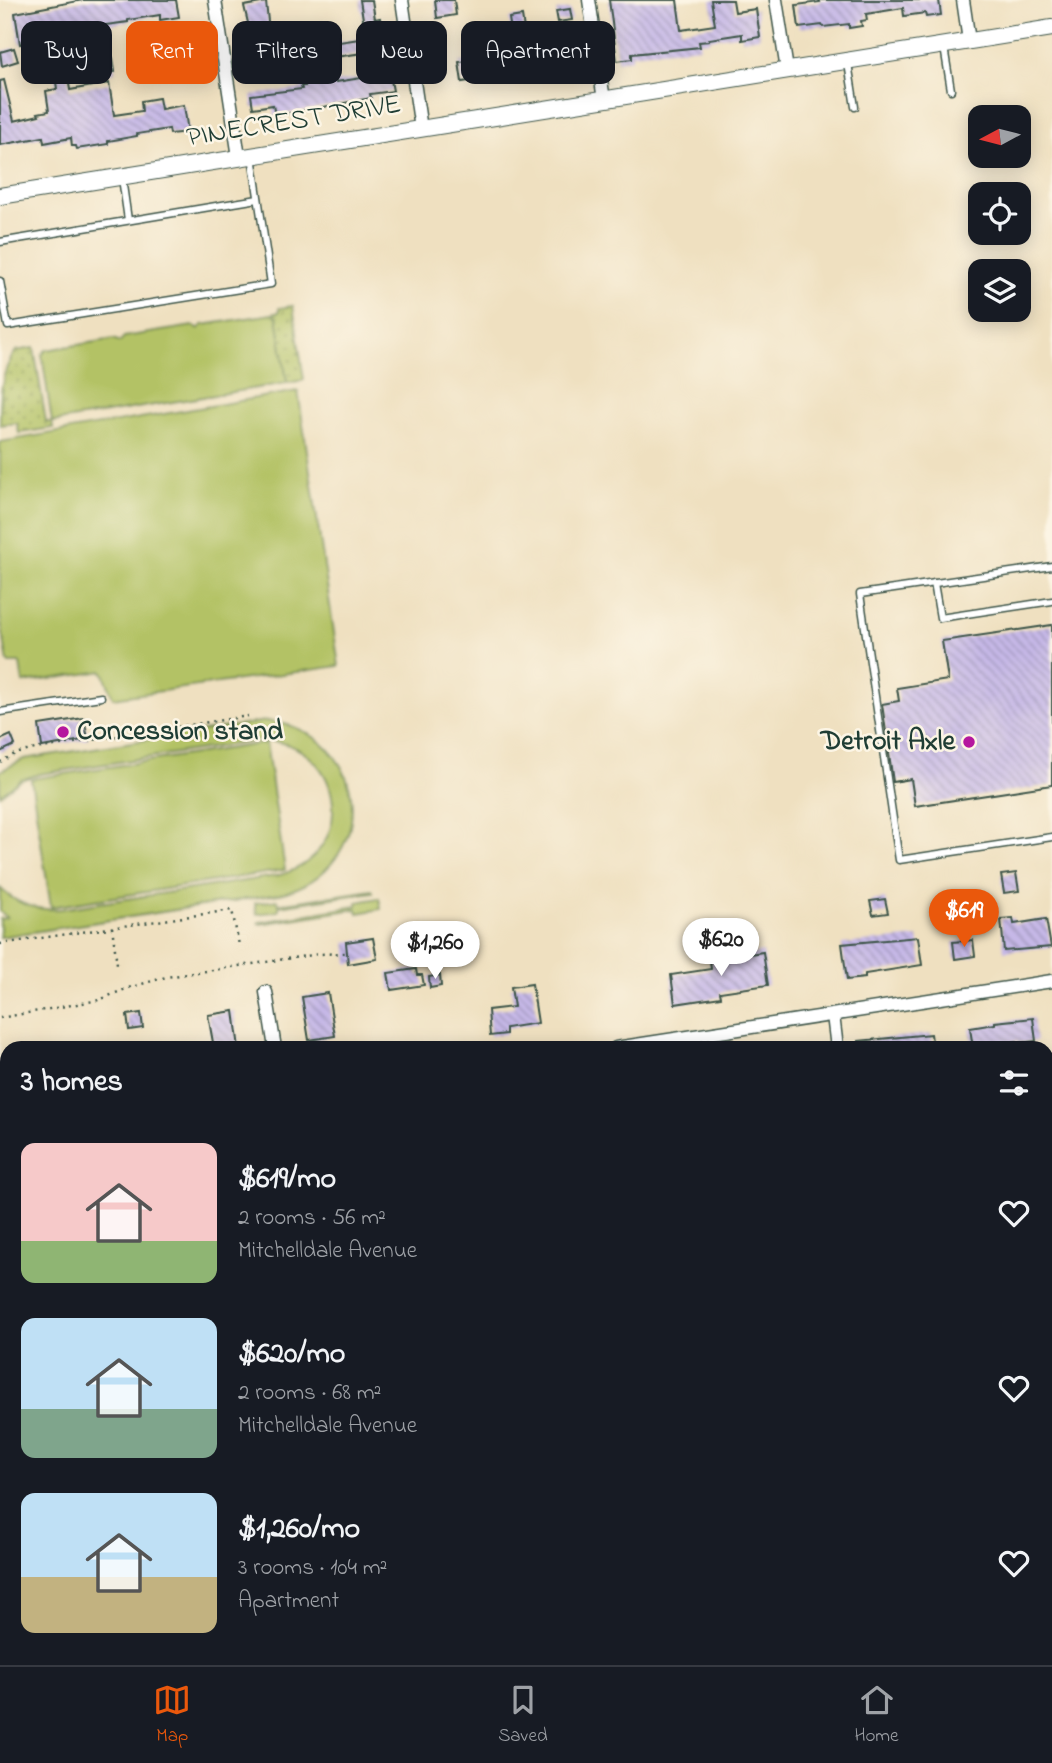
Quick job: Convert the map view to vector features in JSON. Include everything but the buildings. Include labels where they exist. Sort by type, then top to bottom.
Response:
[{"type":"street","points":[[215,0],[245,156]]},
{"type":"street","points":[[402,0],[421,129]]},
{"type":"street","points":[[589,0],[604,100]]},
{"type":"street","points":[[776,0],[787,70]]},
{"type":"street","points":[[963,0],[969,41]]},
{"type":"street","name":"PINECREST DRIVE","points":[[0,196],[1052,28]]},
{"type":"street","points":[[662,1041],[1052,981]]},
{"type":"street","points":[[266,992],[274,1041]]},
{"type":"street","points":[[833,1015],[836,1041]]},
{"type":"lane","points":[[944,45],[951,90]]},
{"type":"lane","points":[[848,61],[855,107]]},
{"type":"lane","points":[[0,281],[8,326],[271,284],[258,199],[245,156]]},
{"type":"lane","points":[[121,177],[128,220]]},
{"type":"lane","points":[[0,242],[258,199]]},
{"type":"lane","points":[[1052,566],[860,594],[899,860],[1052,837]]},
{"type":"lane","points":[[934,583],[940,618],[1052,601]]},
{"type":"lane","points":[[0,712],[101,697]]},
{"type":"path","points":[[0,762],[15,754],[35,749],[248,716]]},
{"type":"path","points":[[0,944],[232,909],[239,946]]},
{"type":"path","points":[[112,927],[117,964]]},
{"type":"path","points":[[0,1018],[99,1000],[166,977],[319,954],[346,953]]},
{"type":"green space","points":[[293,306],[304,380],[287,383],[277,317],[272,314],[279,312],[279,308]]},
{"type":"green space","points":[[272,314],[277,317],[287,383],[52,422],[42,355],[46,350],[114,339],[120,342],[124,337],[193,326],[198,329],[203,325]]},
{"type":"green space","points":[[34,348],[46,422],[52,422],[53,428],[19,433],[17,423],[0,425],[2,386],[7,367],[16,351]]},
{"type":"green space","points":[[298,391],[339,666],[113,698],[103,671],[23,683],[20,663],[8,663],[0,617],[0,442]]},
{"type":"green space","points":[[266,721],[302,730],[328,749],[345,774],[352,802],[349,831],[336,858],[313,880],[279,894],[0,937],[0,919],[7,917],[0,912],[0,888],[13,899],[28,906],[61,909],[276,876],[304,864],[322,845],[332,822],[332,798],[324,775],[309,756],[285,744],[255,741],[40,774],[20,780],[0,795],[0,771],[24,759]]},
{"type":"green space","points":[[266,743],[285,870],[51,907],[31,779]]},
{"type":"green space","points":[[372,890],[373,892],[279,906],[279,911],[257,914],[255,903],[277,900],[278,904]]},
{"type":"green space","points":[[379,898],[381,909],[358,913],[357,909],[259,924],[357,906],[357,902]]},
{"type":"place","name":"Concession stand","points":[[63,732]]},
{"type":"place","name":"Detroit Axle","points":[[969,742]]}]
